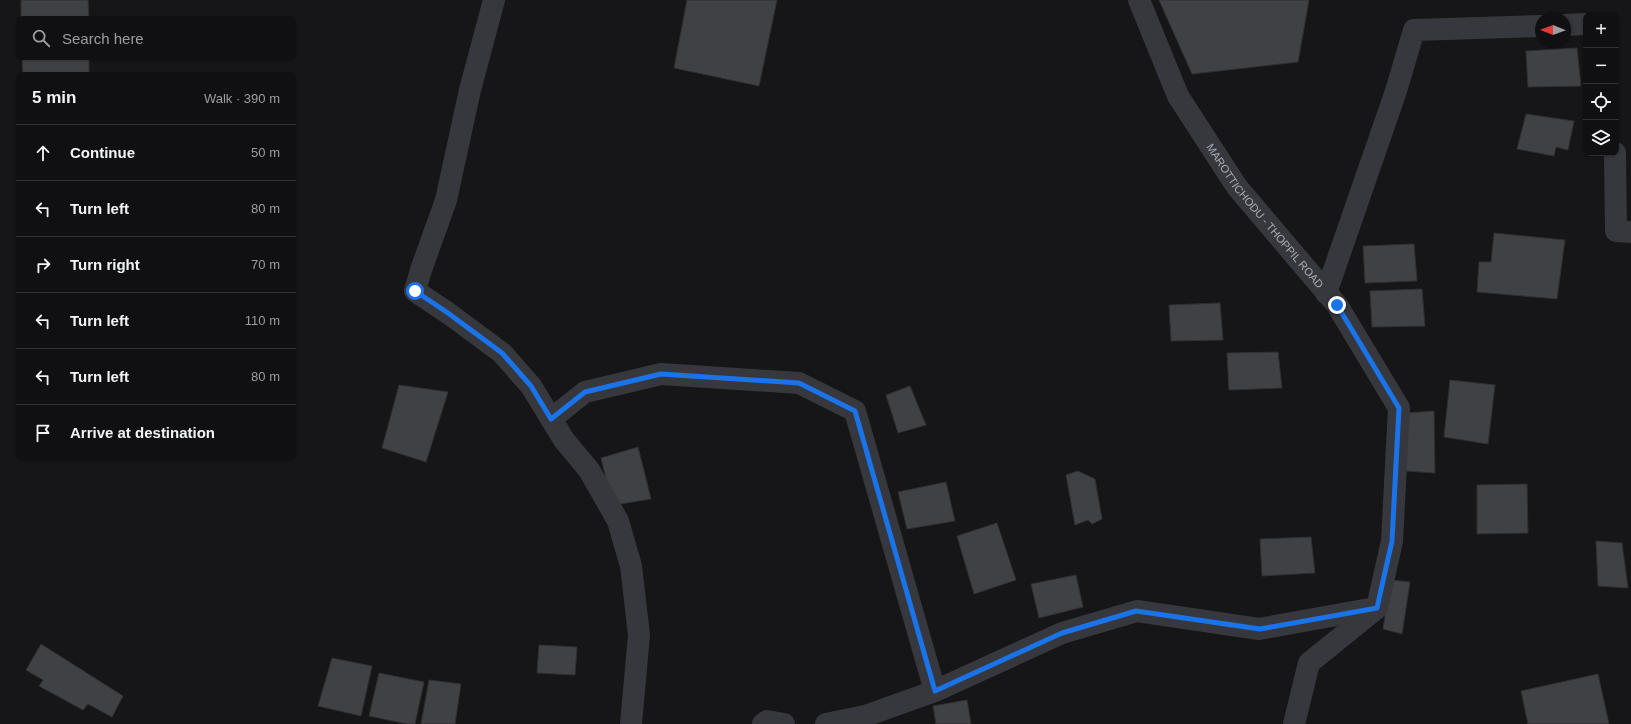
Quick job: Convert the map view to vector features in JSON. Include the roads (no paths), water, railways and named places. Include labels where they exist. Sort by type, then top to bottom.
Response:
[{"type":"street","points":[[494,0],[470,90],[446,200],[415,291],[448,313],[502,353],[531,386],[564,440],[589,470],[618,522],[632,566],[639,635],[631,724]]},
{"type":"street","name":"MAROTTICHODU - THOPPIL ROAD","points":[[1139,0],[1178,96],[1236,187],[1337,305],[1399,408],[1392,541],[1377,608]]},
{"type":"street","points":[[1571,25],[1583,24]]},
{"type":"street","points":[[1326,293],[1396,90],[1414,30],[1535,26]]},
{"type":"street","points":[[1616,156],[1616,231],[1631,232]]},
{"type":"street","points":[[551,419],[585,392],[661,374],[799,383],[855,411],[935,691]]},
{"type":"street","points":[[826,724],[874,719],[1062,633],[1136,611],[1260,629],[1377,608]]},
{"type":"street","points":[[1294,724],[1309,663],[1377,608]]},
{"type":"street","points":[[763,724],[766,722],[784,724]]}]
